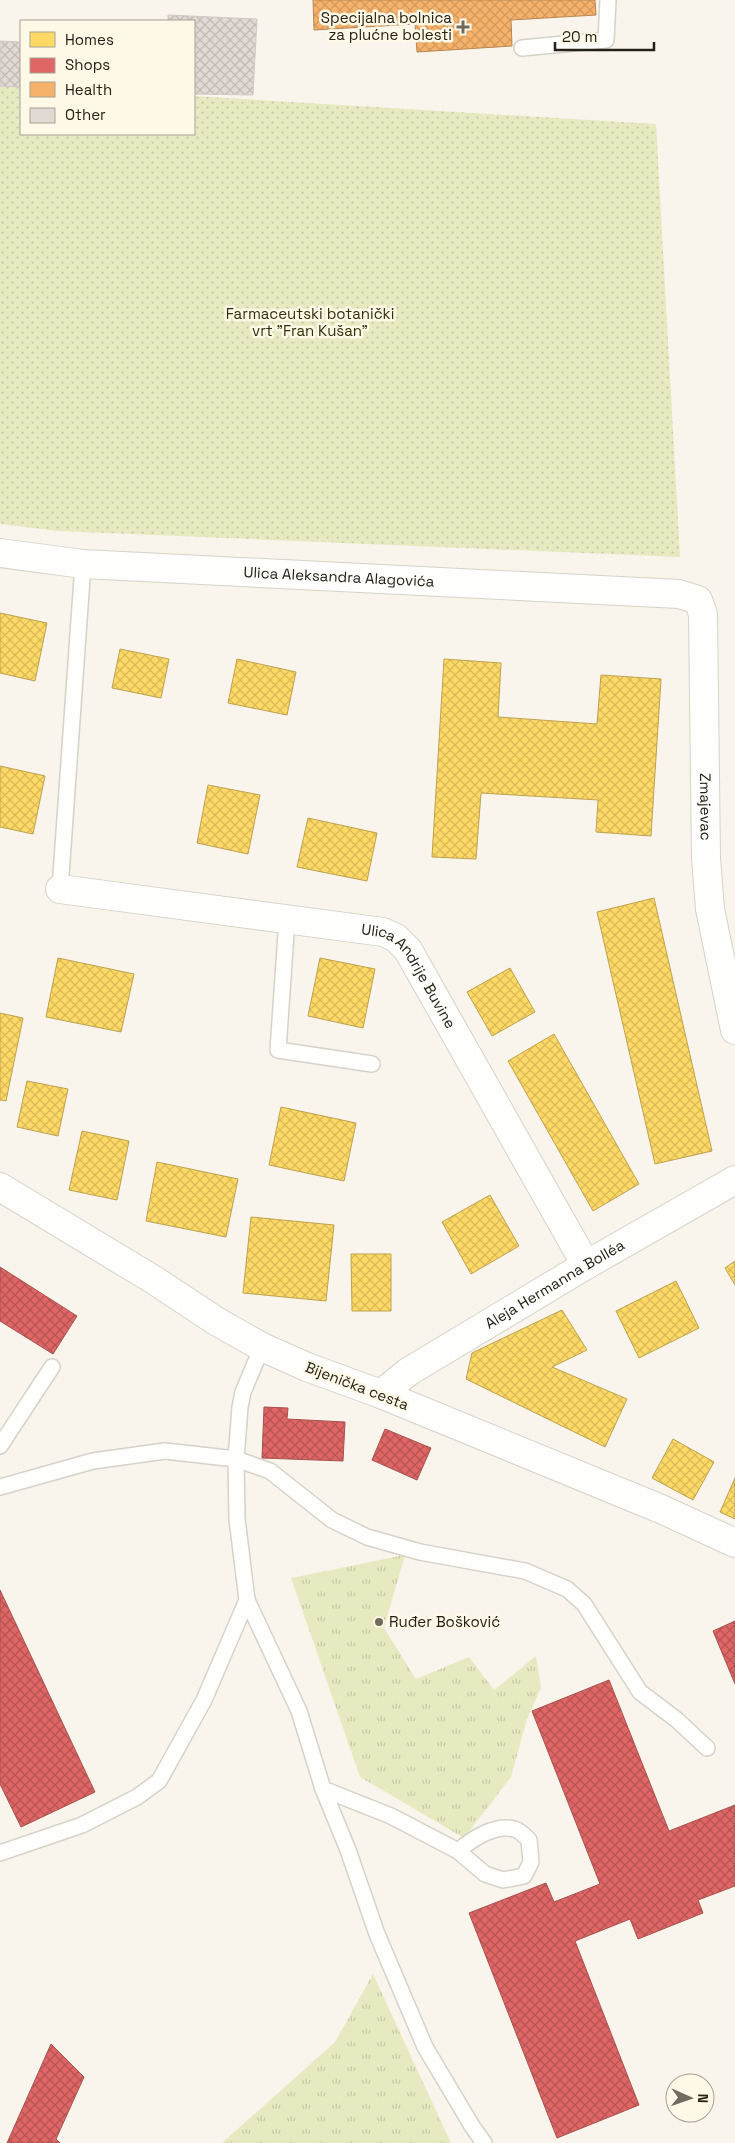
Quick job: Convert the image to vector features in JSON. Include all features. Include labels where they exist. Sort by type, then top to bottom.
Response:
[{"type":"street","name":"Ulica Aleksandra Alagovića","points":[[0,553],[83,564],[679,594]]},
{"type":"street","name":"Zmajevac","points":[[679,594],[698,600],[703,614],[706,858],[710,909],[735,1030]]},
{"type":"street","name":"Ulica Andrije Buvine","points":[[60,889],[383,932],[396,938],[408,950],[586,1266]]},
{"type":"street","name":"Aleja Hermanna Bolléa","points":[[381,1394],[408,1372],[735,1180]]},
{"type":"street","name":"Bijenička cesta","points":[[0,1187],[154,1280],[216,1321],[262,1347],[307,1367],[381,1394],[661,1509],[735,1543]]},
{"type":"lane","points":[[522,48],[606,40],[608,0]]},
{"type":"lane","points":[[60,889],[83,564]]},
{"type":"lane","points":[[287,920],[278,1050],[372,1064]]},
{"type":"lane","points":[[262,1347],[243,1392],[236,1459],[237,1519],[247,1600],[299,1711],[323,1789],[348,1850],[377,1934],[425,2047],[484,2143]]},
{"type":"lane","points":[[0,1446],[52,1367]]},
{"type":"lane","points":[[0,1487],[93,1461],[166,1451],[236,1459],[270,1471],[332,1520],[366,1537],[420,1552],[525,1571],[566,1589],[584,1604],[640,1692],[677,1720],[708,1748]]},
{"type":"lane","points":[[0,1853],[82,1825],[138,1797],[159,1780],[204,1700],[247,1600]]},
{"type":"lane","points":[[323,1789],[391,1816],[458,1851],[485,1874],[503,1880],[524,1876],[531,1862],[529,1840],[516,1830],[498,1829],[476,1836],[458,1851]]},
{"type":"green space","name":"Farmaceutski botanički vrt \"Fran Kušan\"","points":[[0,83],[20,85],[20,135],[195,135],[195,96],[656,124],[680,557],[58,531],[0,524]]},
{"type":"green space","points":[[405,1555],[384,1628],[416,1679],[469,1657],[494,1690],[536,1656],[541,1688],[527,1719],[511,1777],[464,1838],[360,1777],[291,1578]]},
{"type":"green space","points":[[373,1974],[451,2143],[222,2143],[335,2042]]},
{"type":"building: Homes","points":[[0,613],[47,623],[35,681],[0,673]]},
{"type":"building: Homes","points":[[120,649],[169,659],[161,698],[112,688]]},
{"type":"building: Homes","points":[[237,659],[296,672],[287,715],[228,703]]},
{"type":"building: Homes","points":[[444,659],[501,663],[498,717],[597,724],[601,675],[661,679],[651,836],[596,832],[598,800],[481,793],[476,859],[432,857]]},
{"type":"building: Homes","points":[[0,766],[45,776],[33,834],[0,827]]},
{"type":"building: Homes","points":[[208,785],[260,795],[248,854],[197,843]]},
{"type":"building: Homes","points":[[308,818],[377,833],[367,881],[297,867]]},
{"type":"building: Homes","points":[[654,898],[712,1151],[655,1164],[597,912]]},
{"type":"building: Homes","points":[[58,958],[134,974],[121,1032],[46,1017]]},
{"type":"building: Homes","points":[[320,958],[375,969],[363,1028],[308,1016]]},
{"type":"building: Homes","points":[[510,968],[535,1012],[492,1036],[467,992]]},
{"type":"building: Homes","points":[[0,1013],[23,1018],[6,1101],[0,1100]]},
{"type":"building: Homes","points":[[554,1034],[639,1184],[593,1211],[508,1061]]},
{"type":"building: Homes","points":[[27,1081],[68,1089],[58,1136],[17,1127]]},
{"type":"building: Homes","points":[[281,1107],[356,1123],[344,1181],[269,1165]]},
{"type":"building: Homes","points":[[82,1131],[129,1141],[117,1200],[69,1190]]},
{"type":"building: Homes","points":[[157,1162],[238,1179],[226,1237],[146,1221]]},
{"type":"building: Homes","points":[[490,1195],[519,1246],[471,1274],[442,1222]]},
{"type":"building: Homes","points":[[251,1217],[334,1225],[326,1301],[243,1293]]},
{"type":"building: Homes","points":[[351,1254],[391,1254],[391,1311],[352,1311]]},
{"type":"building: Homes","points":[[735,1261],[735,1285],[725,1268]]},
{"type":"building: Homes","points":[[676,1281],[699,1328],[639,1358],[616,1311]]},
{"type":"building: Homes","points":[[562,1310],[587,1350],[552,1367],[627,1399],[605,1447],[466,1379],[472,1353]]},
{"type":"building: Homes","points":[[673,1439],[714,1462],[693,1500],[652,1478]]},
{"type":"building: Homes","points":[[735,1478],[735,1519],[720,1512]]},
{"type":"building: Shops","points":[[0,1267],[77,1316],[53,1354],[0,1321]]},
{"type":"building: Shops","points":[[264,1407],[288,1408],[287,1419],[345,1422],[343,1461],[262,1458]]},
{"type":"building: Shops","points":[[385,1429],[431,1448],[417,1480],[372,1460]]},
{"type":"building: Shops","points":[[0,1590],[95,1792],[21,1827],[0,1784]]},
{"type":"building: Shops","points":[[735,1621],[735,1684],[713,1631]]},
{"type":"building: Shops","points":[[609,1680],[669,1831],[735,1805],[735,1886],[698,1900],[703,1913],[638,1939],[630,1919],[575,1941],[639,2105],[557,2138],[469,1913],[546,1883],[554,1902],[600,1884],[532,1711]]},
{"type":"building: Shops","points":[[51,2044],[84,2077],[56,2139],[60,2143],[7,2143]]},
{"type":"building: Health","name":"Specijalna bolnica za plućne bolesti","points":[[313,0],[595,0],[596,15],[511,20],[512,46],[417,52],[415,24],[314,30]]},
{"type":"building: Other","points":[[168,15],[257,19],[253,95],[195,94],[195,20],[168,20]]},
{"type":"building: Other","points":[[0,41],[20,42],[20,87],[0,86]]},
{"type":"place","name":"Specijalna bolnica za plućne bolesti","points":[[463,27]]},
{"type":"place","name":"Ruđer Bošković","points":[[379,1622]]}]
